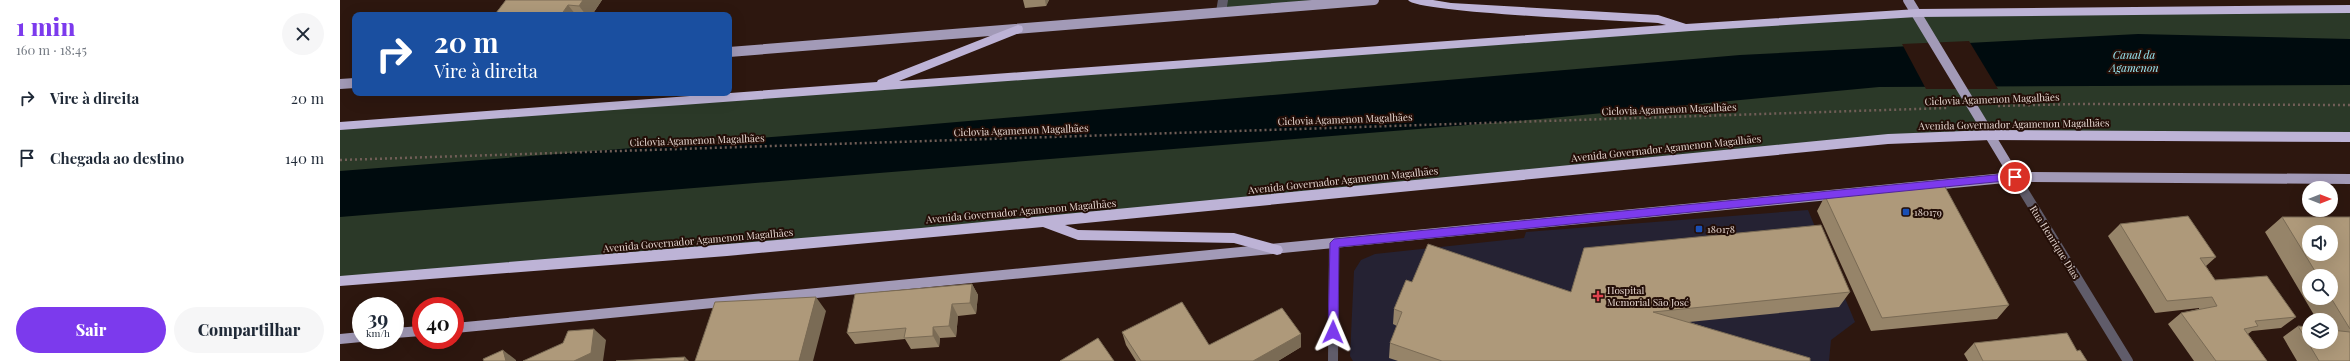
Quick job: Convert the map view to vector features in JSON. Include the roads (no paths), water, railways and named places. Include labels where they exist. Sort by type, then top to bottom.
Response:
[{"type":"highway","points":[[1413,0],[1451,7],[1658,19],[1692,27]]},
{"type":"highway","points":[[340,126],[1692,27],[1917,13],[2350,9]]},
{"type":"highway","points":[[871,88],[1018,29]]},
{"type":"highway","name":"Avenida Governador Agamenon Magalhães","points":[[340,281],[541,266],[1043,222],[1880,140],[1990,135],[2350,137]]},
{"type":"highway","points":[[1043,222],[1078,235],[1234,238],[1277,250]]},
{"type":"main road","points":[[732,52],[1374,0]]},
{"type":"main road","name":"Rua Henrique Dias","points":[[1908,0],[1926,26],[2015,177]]},
{"type":"main road","points":[[340,84],[352,83]]},
{"type":"main road","points":[[464,327],[1277,250],[1334,243],[2015,177],[2350,178]]},
{"type":"main road","points":[[340,339],[352,338]]},
{"type":"street","points":[[1221,12],[1223,0]]},
{"type":"street","name":"Rua Henrique Dias","points":[[2015,177],[2128,361]]},
{"type":"street","points":[[1333,361],[1334,243]]},
{"type":"water","name":"Canal da Agamenon","points":[[2138,34],[2350,39],[2350,85],[1879,87],[1540,119],[340,217],[340,171],[875,129],[1740,55]]},
{"type":"place","name":"180179","points":[[1906,212]]},
{"type":"place","name":"180178","points":[[1699,229]]},
{"type":"place","name":"Hospital Memorial São José","points":[[1598,296]]}]
